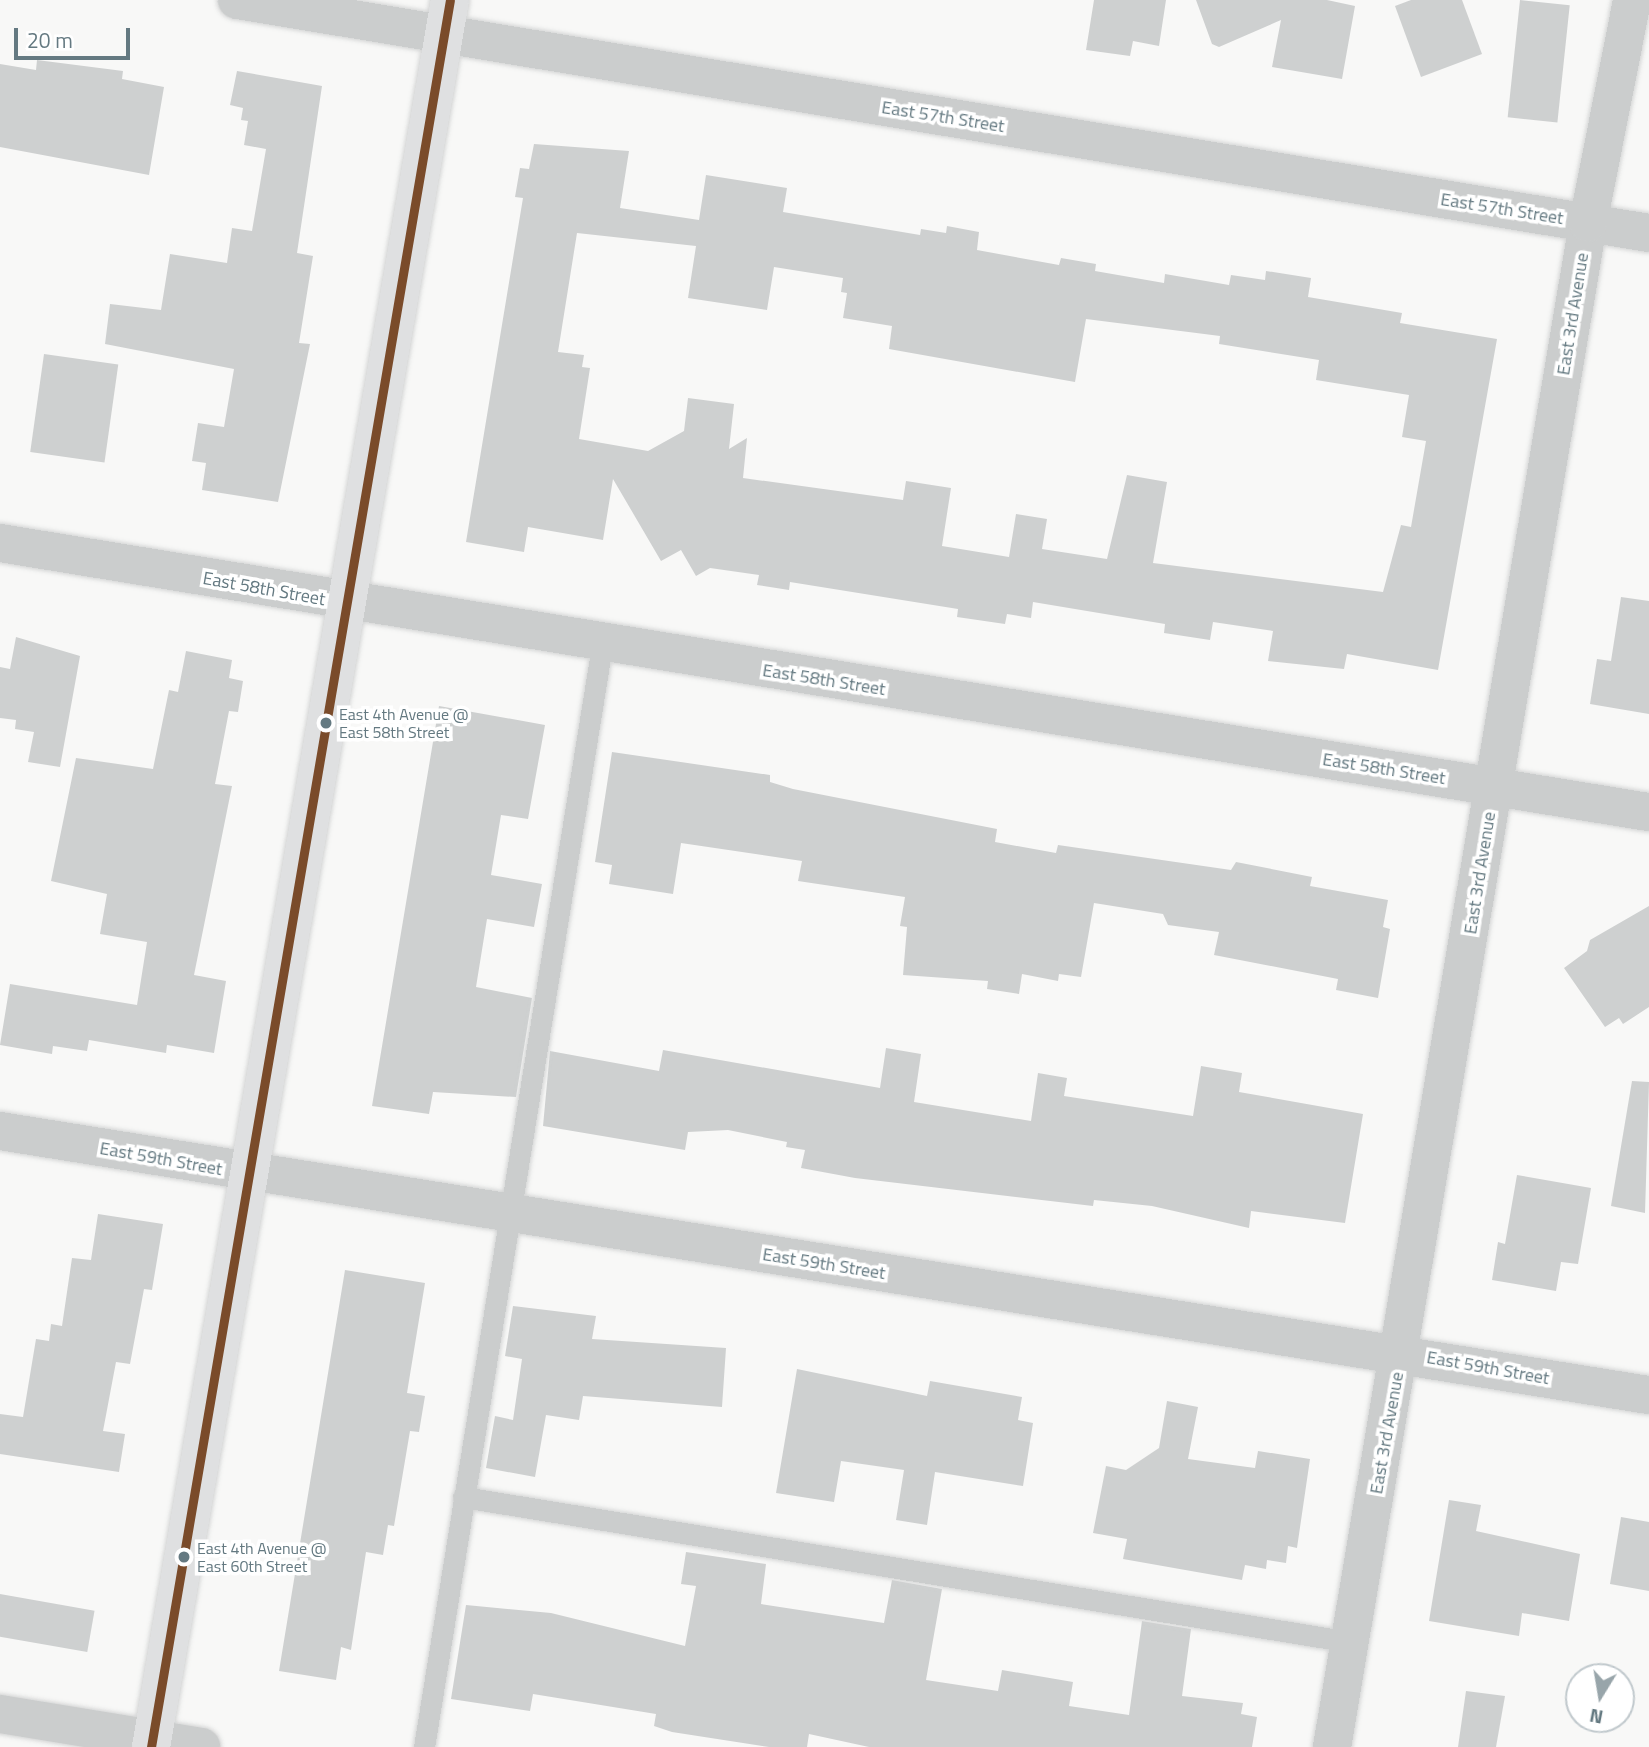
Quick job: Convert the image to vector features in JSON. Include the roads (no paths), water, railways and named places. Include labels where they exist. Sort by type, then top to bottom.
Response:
[{"type":"main road","points":[[152,1743],[447,18]]},
{"type":"street","name":"East 57th Street","points":[[237,0],[447,18],[1649,233]]},
{"type":"street","name":"East 3rd Avenue","points":[[1332,1747],[1401,1354],[1588,223],[1632,0]]},
{"type":"street","name":"East 58th Street","points":[[0,543],[348,604],[1649,812]]},
{"type":"street","name":"East 59th Street","points":[[0,1131],[249,1175],[1649,1395]]},
{"type":"street","points":[[0,1714],[152,1743],[201,1747]]},
{"type":"lane","points":[[424,1747],[507,1215],[526,1132],[576,782],[602,645]]},
{"type":"lane","points":[[463,1497],[1350,1642]]},
{"type":"place","name":"East 4th Avenue @ East 58th Street","points":[[326,723]]},
{"type":"place","name":"East 4th Avenue @ East 60th Street","points":[[184,1557]]}]
